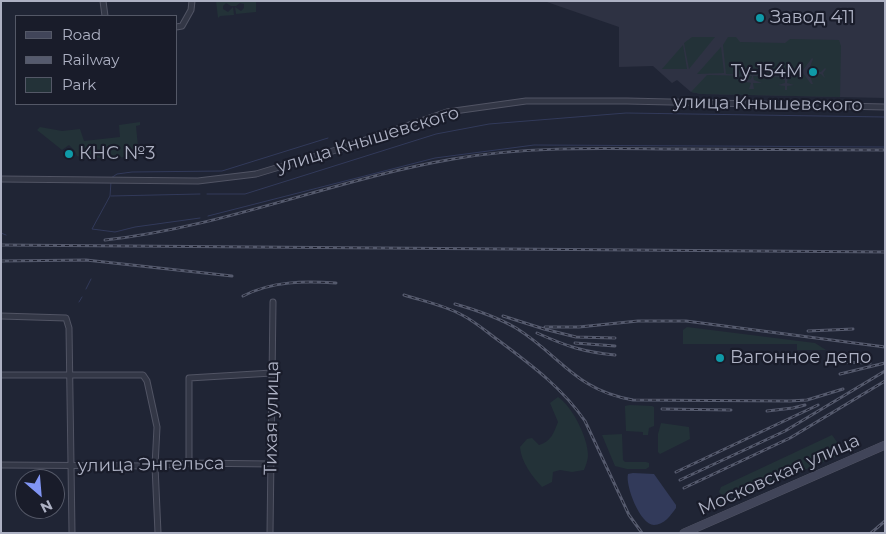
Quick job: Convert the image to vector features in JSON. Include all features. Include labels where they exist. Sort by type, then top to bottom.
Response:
[{"type":"street","points":[[103,1],[105,15]]},
{"type":"street","points":[[178,27],[182,26],[191,10],[192,1]]},
{"type":"street","name":"улица Кнышевского","points":[[1,179],[198,181],[256,174],[336,150],[447,112],[526,101],[627,101],[885,107]]},
{"type":"street","name":"Тихая улица","points":[[270,533],[273,302]]},
{"type":"street","points":[[1,316],[66,318],[69,328],[72,533]]},
{"type":"street","points":[[189,463],[189,378],[272,373]]},
{"type":"street","points":[[1,376],[143,375],[147,381],[157,426],[155,466],[158,533]]},
{"type":"street","name":"Московская улица","points":[[684,533],[885,445]]},
{"type":"street","name":"улица Энгельса","points":[[1,465],[155,466],[189,463],[271,464]]},
{"type":"shaded area","points":[[544,1],[885,1],[885,98],[701,94],[691,92],[677,80],[672,83],[653,66],[619,67],[619,27]]},
{"type":"green space","points":[[216,1],[256,1],[256,12],[236,14],[235,7],[241,11],[244,8],[244,4],[240,3],[236,6],[231,6],[226,3],[223,9],[228,12],[233,7],[234,15],[220,16],[218,18]]},
{"type":"green space","points":[[692,37],[715,37],[689,69],[684,43]]},
{"type":"green space","points":[[728,37],[736,37],[740,42],[785,43],[790,39],[839,40],[841,46],[840,97],[701,94],[691,92],[707,75],[752,76],[751,79],[742,81],[751,83],[749,89],[754,89],[753,83],[762,83],[754,80],[753,76],[782,77],[785,83],[778,85],[785,86],[785,90],[787,90],[787,86],[794,85],[787,83],[788,77],[794,77],[795,73],[803,73],[811,84],[813,84],[809,73],[812,73],[812,75],[821,74],[825,78],[823,73],[825,68],[821,72],[815,69],[809,70],[812,58],[803,70],[790,70],[792,76],[726,74],[723,45]]},
{"type":"green space","points":[[683,45],[687,69],[662,69]]},
{"type":"green space","points":[[721,47],[724,73],[697,74]]},
{"type":"green space","points":[[140,122],[140,125],[136,126],[139,157],[84,158],[77,156],[69,145],[62,150],[37,130],[40,127],[62,131],[80,129],[84,141],[120,137],[119,125]]},
{"type":"green space","points":[[687,327],[815,343],[826,350],[797,350],[797,344],[683,344],[683,330]]},
{"type":"green space","points":[[558,397],[569,407],[578,423],[585,440],[588,459],[584,470],[572,472],[560,470],[553,472],[552,482],[542,487],[525,463],[520,447],[527,439],[532,438],[539,445],[546,442],[552,436],[558,422],[550,403]]},
{"type":"green space","points":[[625,406],[654,407],[654,426],[649,428],[648,435],[643,435],[643,432],[626,431]]},
{"type":"green space","points":[[661,423],[689,427],[690,439],[660,454],[658,452],[658,434]]},
{"type":"green space","points":[[622,434],[623,460],[625,462],[646,462],[649,463],[649,467],[646,469],[627,469],[615,466],[602,435]]},
{"type":"green space","points":[[832,435],[842,454],[720,506],[719,503],[741,493],[739,488],[722,495],[719,492],[721,487]]},
{"type":"water","points":[[628,474],[654,474],[676,505],[672,514],[658,525],[649,523],[644,519],[635,504],[628,479]]},
{"type":"waterway","points":[[207,194],[245,194],[436,134],[489,124],[626,113],[885,117]]},
{"type":"waterway","points":[[111,178],[117,174],[132,172],[222,171],[328,138]]},
{"type":"waterway","points":[[208,216],[435,158],[534,145],[885,147]]},
{"type":"waterway","points":[[111,182],[110,196],[92,229],[115,232],[135,227],[200,218]]},
{"type":"waterway","points":[[111,196],[200,194]]},
{"type":"waterway","points":[[1,233],[6,235]]},
{"type":"waterway","points":[[86,289],[91,279]]},
{"type":"waterway","points":[[79,302],[82,297]]},
{"type":"railway","points":[[105,240],[193,225],[366,178],[479,155],[531,150],[583,149],[885,150]]},
{"type":"railway","points":[[1,245],[885,252]]},
{"type":"railway","points":[[1,261],[86,260],[232,276]]},
{"type":"railway","points":[[243,296],[265,287],[288,283],[336,283]]},
{"type":"railway","points":[[404,295],[441,306],[467,318],[525,361],[558,389],[585,421],[629,515],[642,533]]},
{"type":"railway","points":[[455,304],[509,324],[532,339],[582,380],[613,395],[633,400],[790,401],[807,400],[843,389]]},
{"type":"railway","points":[[503,316],[576,337],[615,338]]},
{"type":"railway","points":[[545,327],[579,327],[638,321],[686,321],[885,347]]},
{"type":"railway","points":[[808,331],[853,329]]},
{"type":"railway","points":[[537,333],[575,348],[615,355]]},
{"type":"railway","points":[[575,343],[615,346]]},
{"type":"railway","points":[[840,362],[870,363]]},
{"type":"railway","points":[[840,374],[885,363]]},
{"type":"railway","points":[[680,480],[785,431],[885,371]]},
{"type":"railway","points":[[684,488],[790,438],[885,381]]},
{"type":"railway","points":[[767,411],[805,405]]},
{"type":"railway","points":[[676,472],[818,405]]},
{"type":"railway","points":[[662,409],[731,410]]},
{"type":"railway","points":[[871,533],[885,521]]},
{"type":"place","name":"Завод 411","points":[[760,18]]},
{"type":"place","name":"Ту-154М","points":[[813,72]]},
{"type":"place","name":"КНС №3","points":[[69,154]]},
{"type":"place","name":"Вагонное депо","points":[[720,358]]}]
